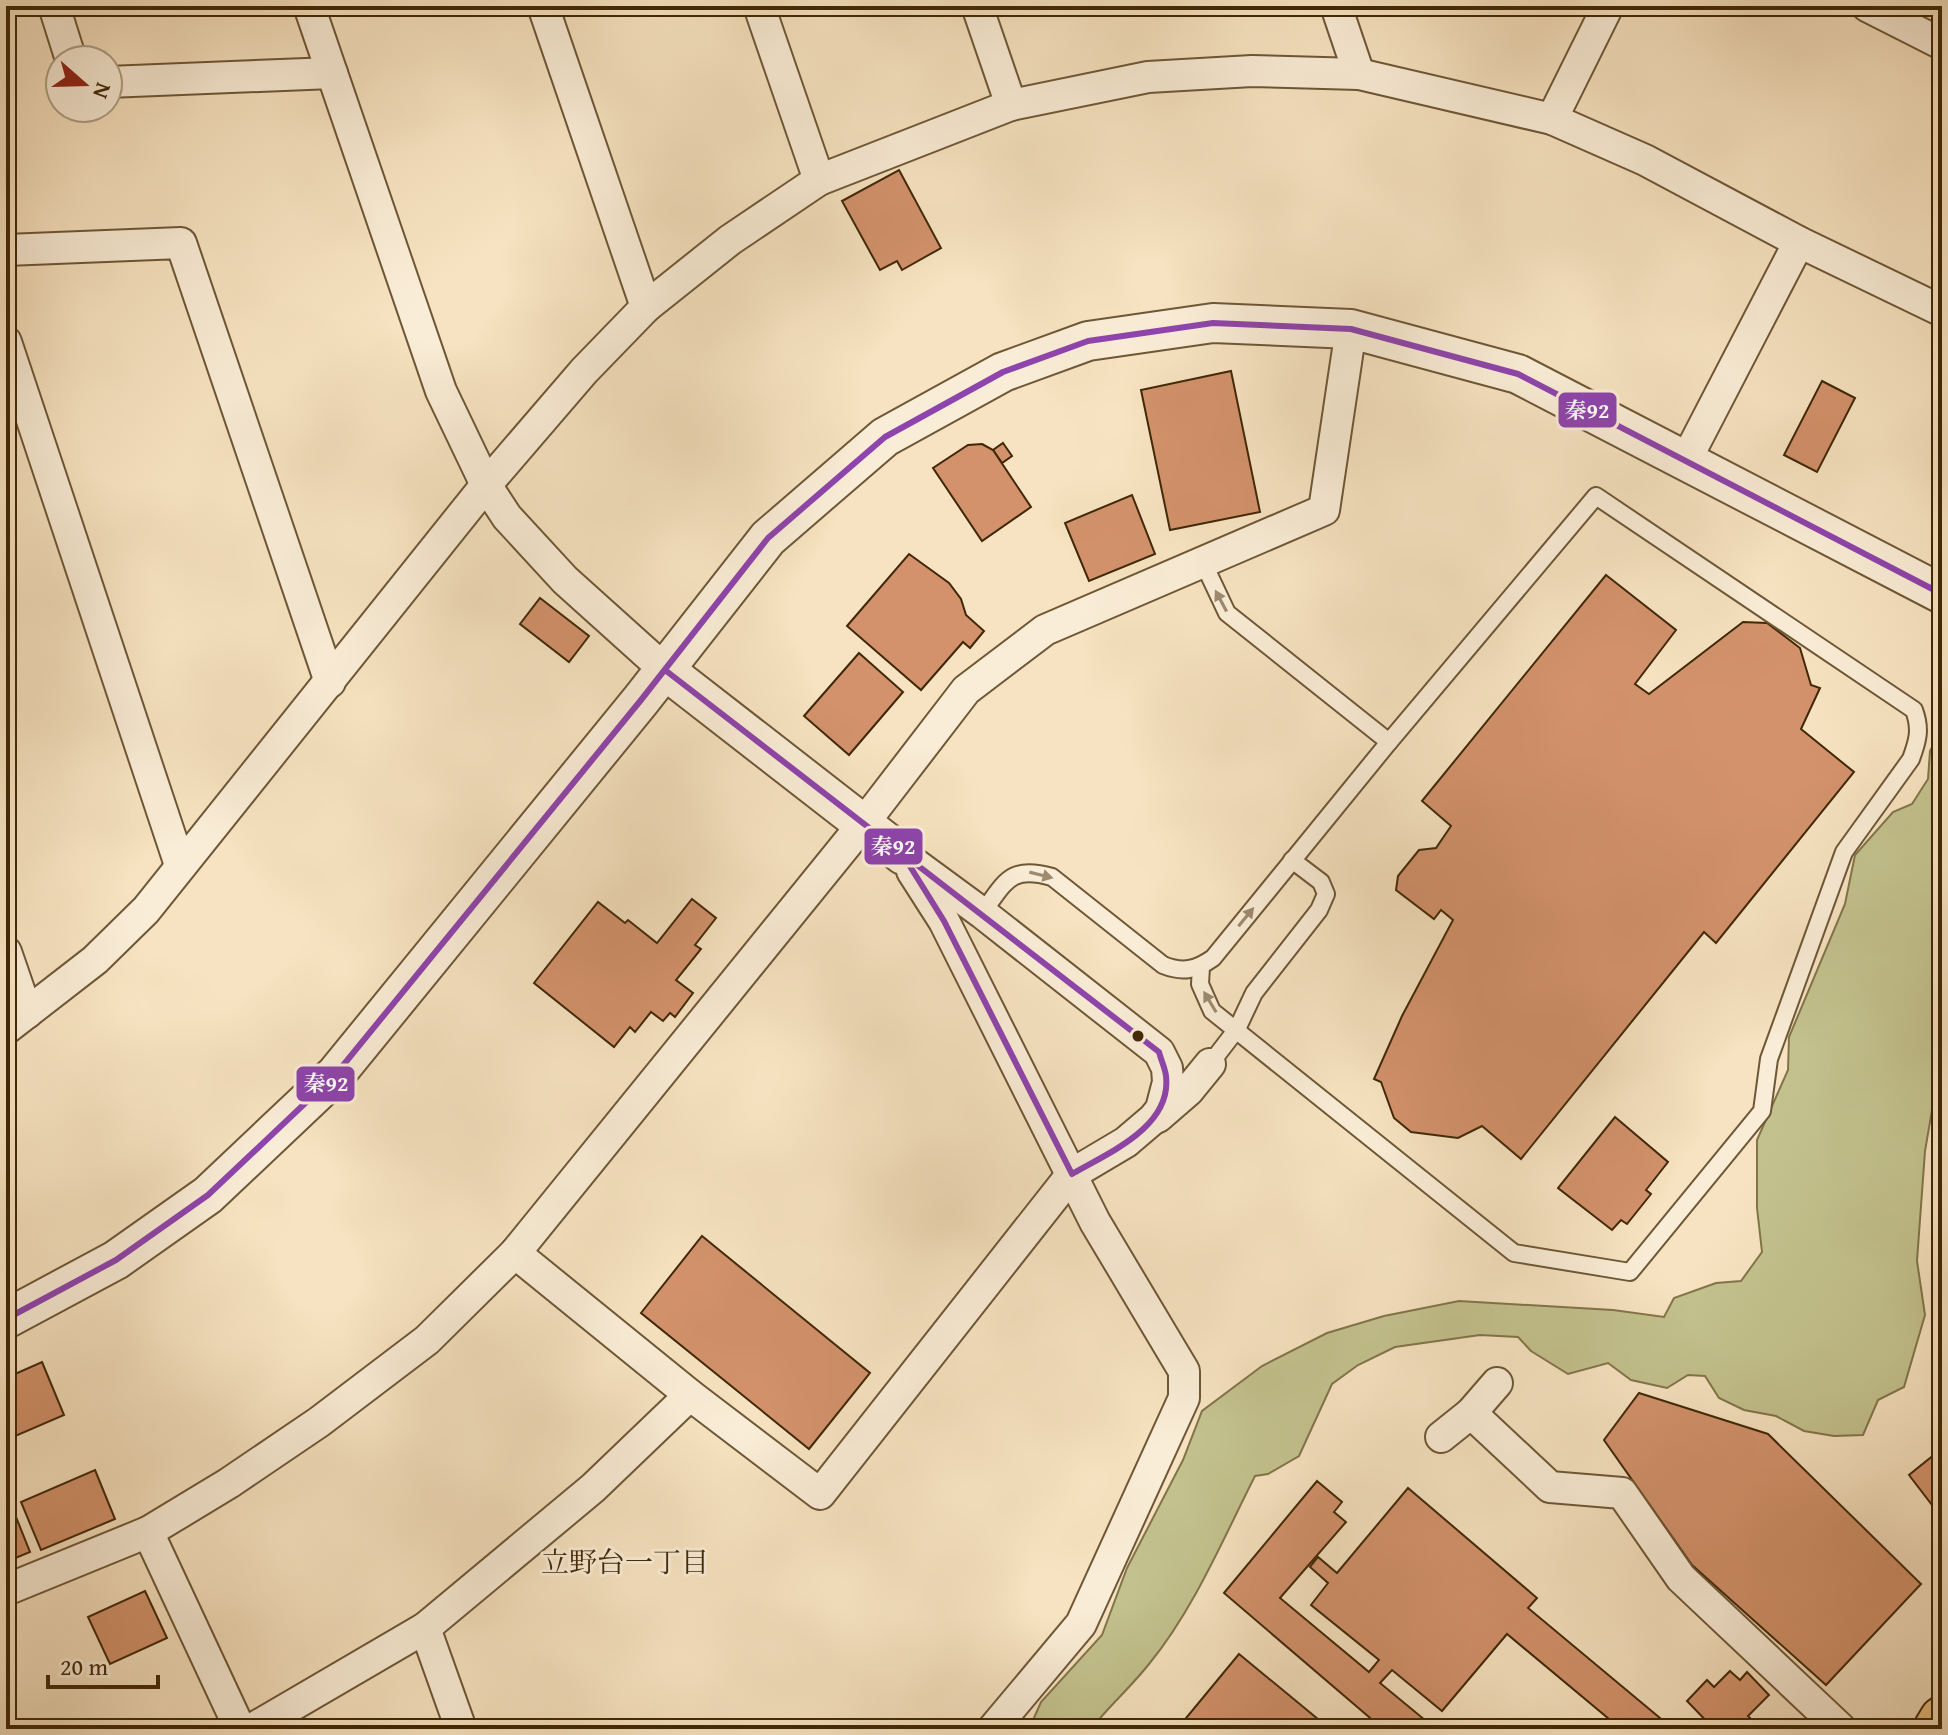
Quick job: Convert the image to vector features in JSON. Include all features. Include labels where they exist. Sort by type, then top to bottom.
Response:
[{"type":"main road","points":[[1936,1729],[1942,1719]]},
{"type":"street","points":[[54,6],[66,44]]},
{"type":"street","points":[[309,6],[441,391],[486,485],[507,517],[565,580],[665,670],[1159,1052],[1167,1068],[1166,1095],[1161,1109],[1143,1130]]},
{"type":"street","points":[[543,6],[646,307]]},
{"type":"street","points":[[759,6],[819,180]]},
{"type":"street","points":[[977,6],[1011,105]]},
{"type":"street","points":[[1336,6],[1359,74]]},
{"type":"street","points":[[1552,119],[1608,6]]},
{"type":"street","points":[[1867,6],[1942,44]]},
{"type":"street","points":[[6,952],[16,1021],[95,960],[146,910],[486,485],[584,371],[646,307],[730,240],[819,180],[1011,105],[1148,77],[1252,71],[1359,74],[1552,119],[1645,160],[1799,242],[1942,311]]},
{"type":"street","points":[[124,81],[332,73]]},
{"type":"street","points":[[1686,460],[1799,242]]},
{"type":"street","points":[[6,250],[181,243],[330,682]]},
{"type":"street","points":[[6,1319],[116,1260],[208,1195],[336,1074],[665,670],[768,538],[885,437],[1003,372],[1088,341],[1213,323],[1351,329],[1518,374],[1942,594]]},
{"type":"street","points":[[6,1590],[148,1532],[229,1483],[319,1422],[427,1340],[515,1253],[863,824],[966,690],[1045,630],[1324,510],[1351,329]]},
{"type":"street","points":[[6,342],[180,865]]},
{"type":"street","points":[[903,855],[944,921],[1095,1222],[1184,1371],[1184,1398],[1081,1624],[993,1729]]},
{"type":"street","points":[[515,1253],[690,1395],[820,1494],[1072,1174],[1143,1130],[1188,1091],[1210,1064]]},
{"type":"street","points":[[1441,1437],[1471,1413],[1497,1383]]},
{"type":"street","points":[[252,1729],[425,1628],[593,1488],[690,1395]]},
{"type":"street","points":[[1471,1413],[1550,1487],[1622,1493],[1681,1578],[1841,1729]]},
{"type":"street","points":[[148,1532],[240,1729]]},
{"type":"street","points":[[425,1628],[461,1729]]},
{"type":"lane","points":[[982,913],[1010,877],[1030,871],[1052,877],[1163,965],[1176,970],[1201,967],[1213,958],[1596,496],[1914,710],[1920,726],[1911,759],[1844,852],[1769,1059],[1762,1111],[1630,1272],[1514,1253],[1212,1011],[1200,984],[1201,967]]},
{"type":"lane","points":[[1202,560],[1227,613],[1389,742]]},
{"type":"lane","points":[[1210,1064],[1237,1029],[1254,993],[1319,910],[1326,894],[1321,882],[1292,860]]},
{"type":"shaded area","points":[[1942,729],[1942,1052],[1925,1151],[1917,1261],[1925,1315],[1904,1387],[1878,1400],[1863,1435],[1834,1436],[1804,1431],[1776,1416],[1744,1410],[1719,1398],[1705,1376],[1688,1375],[1667,1388],[1631,1380],[1608,1363],[1568,1374],[1531,1351],[1518,1337],[1480,1335],[1395,1347],[1358,1365],[1332,1384],[1299,1456],[1268,1474],[1255,1476],[1180,1620],[1142,1672],[1091,1729],[1029,1729],[1041,1702],[1102,1635],[1127,1568],[1183,1460],[1202,1411],[1262,1366],[1327,1333],[1384,1316],[1459,1301],[1613,1310],[1664,1317],[1674,1298],[1716,1283],[1741,1281],[1762,1252],[1757,1208],[1757,1140],[1788,1070],[1789,1037],[1845,904],[1855,855],[1893,812],[1912,804],[1928,779],[1930,751]]},
{"type":"building","points":[[899,170],[941,248],[902,270],[897,261],[880,270],[842,201]]},
{"type":"building","points":[[1231,371],[1260,512],[1170,530],[1141,390]]},
{"type":"building","points":[[1822,381],[1855,398],[1817,472],[1784,455]]},
{"type":"building","points":[[1003,443],[1012,456],[1002,463],[993,450]]},
{"type":"building","points":[[982,444],[993,450],[1031,507],[982,541],[933,468],[968,445]]},
{"type":"building","points":[[1132,495],[1155,554],[1089,581],[1065,523]]},
{"type":"building","points":[[909,554],[949,583],[961,599],[966,615],[984,631],[970,648],[963,642],[921,690],[847,626]]},
{"type":"building","points":[[1606,575],[1676,630],[1635,684],[1649,694],[1743,622],[1767,623],[1800,648],[1811,685],[1820,688],[1801,729],[1854,772],[1716,943],[1704,932],[1521,1159],[1482,1126],[1458,1138],[1411,1132],[1394,1118],[1381,1082],[1374,1079],[1402,1016],[1453,920],[1441,910],[1434,919],[1396,890],[1398,876],[1419,850],[1436,848],[1451,826],[1422,801]]},
{"type":"building","points":[[540,598],[589,636],[569,662],[520,624]]},
{"type":"building","points":[[859,653],[903,692],[849,755],[804,716]]},
{"type":"building","points":[[692,899],[716,918],[695,945],[701,949],[676,980],[693,993],[675,1017],[670,1013],[663,1021],[651,1012],[635,1032],[630,1027],[614,1047],[534,983],[598,902],[657,943]]},
{"type":"building","points":[[1615,1117],[1668,1162],[1646,1190],[1651,1194],[1627,1224],[1621,1220],[1612,1230],[1558,1188]]},
{"type":"building","points":[[702,1236],[870,1373],[809,1449],[641,1313]]},
{"type":"building","points":[[42,1362],[64,1415],[6,1440],[6,1378]]},
{"type":"building","points":[[1639,1393],[1768,1434],[1921,1584],[1826,1685],[1692,1565],[1604,1440]]},
{"type":"building","points":[[1940,1450],[1942,1453],[1942,1518],[1909,1475]]},
{"type":"building","points":[[95,1470],[115,1519],[41,1550],[21,1502]]},
{"type":"building","points":[[1317,1481],[1342,1502],[1334,1512],[1346,1522],[1280,1598],[1369,1672],[1379,1660],[1311,1605],[1328,1583],[1310,1567],[1318,1557],[1337,1573],[1408,1488],[1537,1598],[1528,1608],[1672,1728],[1621,1729],[1507,1634],[1442,1711],[1392,1670],[1380,1683],[1431,1725],[1427,1729],[1383,1729],[1224,1593]]},
{"type":"building","points":[[6,1492],[30,1552],[6,1562]]},
{"type":"building","points":[[145,1591],[167,1638],[110,1664],[88,1617]]},
{"type":"building","points":[[1239,1654],[1330,1729],[1177,1729]]},
{"type":"building","points":[[1730,1671],[1740,1680],[1747,1672],[1769,1695],[1748,1716],[1751,1719],[1742,1729],[1714,1729],[1687,1701],[1707,1680],[1714,1687]]},
{"type":"transit line","name":"秦92","points":[[6,1319],[116,1260],[208,1195],[336,1074],[641,700],[768,538],[885,437],[1003,372],[1088,341],[1213,323],[1351,329],[1518,374],[1942,594]]},
{"type":"transit line","name":"秦92","points":[[665,670],[1159,1052],[1166,1076],[1165,1094],[1159,1110],[1135,1136],[1072,1174],[944,921],[903,855]]},
{"type":"district","name":"立野台一丁目","points":[[625,1562]]}]
